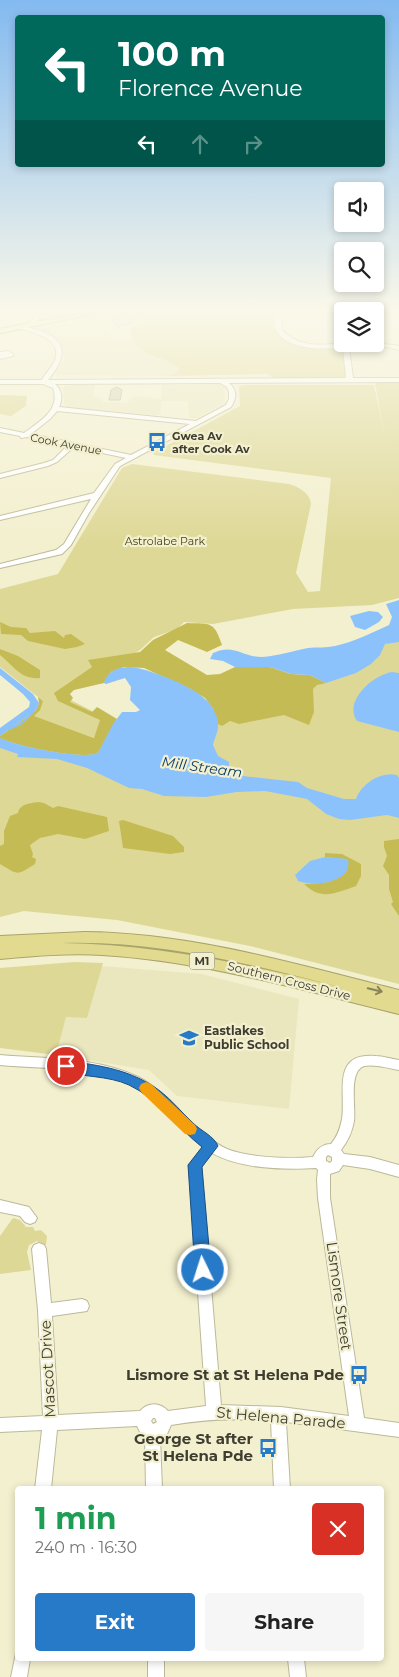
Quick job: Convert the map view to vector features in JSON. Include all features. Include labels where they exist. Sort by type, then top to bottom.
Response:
[{"type":"highway","name":"Southern Cross Drive","points":[[0,942],[77,937],[162,943],[223,954],[399,996]]},
{"type":"highway","name":"Southern Cross Drive","points":[[0,953],[72,948],[111,949],[160,954],[224,966],[399,1008]]},
{"type":"street","points":[[24,437],[55,409],[58,399],[56,388]]},
{"type":"street","points":[[0,566],[59,552],[66,545],[117,466],[229,406],[232,401],[231,388]]},
{"type":"street","points":[[55,409],[199,423]]},
{"type":"street","name":"Cook Avenue","points":[[2,433],[130,459]]},
{"type":"street","points":[[0,476],[46,465],[55,461],[70,446]]},
{"type":"street","name":"Cook Avenue","points":[[70,446],[108,456],[130,459]]},
{"type":"street","name":"Cook Avenue","points":[[108,456],[117,466]]},
{"type":"street","points":[[0,518],[97,495]]},
{"type":"street","points":[[53,506],[74,505],[83,509],[85,513]]},
{"type":"street","points":[[336,1155],[344,1134],[349,1078],[352,1067],[362,1060],[368,1059],[399,1065]]},
{"type":"street","points":[[0,1060],[101,1071],[126,1078],[156,1096],[190,1129],[211,1146],[228,1154],[270,1161],[322,1165],[319,1156],[323,1151],[399,1171]]},
{"type":"street","points":[[211,1146],[195,1165],[214,1412]]},
{"type":"street","name":"Lismore Street","points":[[322,1165],[324,1198],[358,1425]]},
{"type":"street","points":[[0,1206],[24,1211],[30,1218]]},
{"type":"street","name":"Mascot Drive","points":[[39,1249],[45,1310],[51,1422],[43,1486]]},
{"type":"street","points":[[45,1310],[82,1306]]},
{"type":"street","points":[[152,1432],[161,1429],[164,1419],[161,1414],[155,1411],[148,1412],[144,1418],[144,1425],[152,1432],[154,1486]]},
{"type":"street","name":"St Helena Parade","points":[[164,1419],[214,1412],[278,1415],[399,1430]]},
{"type":"street","points":[[278,1415],[282,1486]]},
{"type":"street","points":[[0,1425],[144,1418]]},
{"type":"street","points":[[19,1677],[22,1661]]},
{"type":"street","points":[[156,1661],[156,1677]]},
{"type":"street","points":[[296,1661],[298,1677]]},
{"type":"shaded area","points":[[63,388],[94,388],[93,397],[103,398],[102,402],[127,403],[134,396],[161,399],[162,388],[225,388],[225,403],[197,418],[189,418],[188,401],[161,401],[161,414],[156,415],[67,407],[64,404]]},
{"type":"shaded area","points":[[0,622],[11,627],[26,628],[30,633],[55,631],[64,638],[65,635],[71,634],[85,644],[65,649],[28,641],[21,635],[1,634]]},
{"type":"shaded area","points":[[187,623],[210,625],[217,632],[222,645],[207,652],[178,640],[165,650],[207,675],[220,674],[235,667],[270,667],[291,674],[310,675],[326,683],[317,685],[313,689],[314,712],[309,725],[284,715],[239,724],[230,721],[222,726],[218,724],[213,709],[205,698],[144,668],[124,667],[111,672],[104,683],[74,690],[70,694],[73,698],[70,702],[92,712],[97,707],[117,719],[98,753],[78,755],[49,751],[20,745],[0,738],[0,736],[36,710],[39,703],[38,697],[43,701],[40,710],[34,716],[94,738],[100,720],[58,701],[54,693],[92,667],[88,660],[140,652],[153,640]]},
{"type":"shaded area","points":[[0,649],[18,656],[40,670],[40,678],[23,675],[0,655]]},
{"type":"shaded area","points":[[38,802],[53,808],[58,806],[107,817],[109,831],[85,839],[58,834],[40,838],[30,845],[32,857],[36,859],[35,864],[24,871],[14,872],[0,864],[0,846],[4,844],[4,831],[10,816],[18,813],[23,806]]},
{"type":"shaded area","points":[[123,820],[173,836],[184,847],[184,852],[170,854],[123,848],[119,821]]},
{"type":"shaded area","points":[[399,839],[399,916],[391,904],[393,902],[389,889],[389,875],[383,866],[387,856],[384,841]]},
{"type":"shaded area","points":[[325,853],[342,854],[361,864],[361,876],[356,886],[335,893],[323,894],[310,889],[304,884],[333,880],[343,875],[347,870],[344,859],[325,857]]},
{"type":"shaded area","name":"Eastlakes Public School","points":[[101,966],[202,974],[299,999],[289,1109],[177,1096],[149,1070],[56,1055],[66,1016],[87,1018]]},
{"type":"green space","name":"Astrolabe Park","points":[[239,388],[375,388],[384,433],[376,388],[399,388],[399,598],[372,605],[293,609],[213,624],[184,622],[177,629],[154,637],[140,650],[63,696],[108,719],[100,740],[33,716],[43,701],[0,667],[0,589],[58,574],[122,468],[132,464],[289,484],[300,489],[309,497],[311,504],[296,573],[308,592],[320,591],[331,478],[154,455],[153,453],[240,406]]},
{"type":"green space","points":[[0,395],[27,396],[26,406],[11,416],[0,414]]},
{"type":"green space","points":[[399,637],[399,984],[250,946],[117,920],[24,911],[0,917],[0,733],[71,748],[203,725],[297,688],[377,642]]},
{"type":"green space","points":[[74,962],[103,963],[87,1018],[66,1017],[56,1055],[0,1048],[0,968]]},
{"type":"green space","points":[[13,1218],[20,1220],[26,1227],[33,1227],[35,1231],[41,1230],[47,1236],[46,1245],[37,1241],[29,1245],[27,1252],[31,1270],[0,1274],[0,1236]]},
{"type":"water","points":[[399,600],[399,642],[385,644],[380,655],[371,664],[356,673],[326,683],[310,675],[291,674],[270,667],[235,667],[223,661],[210,659],[213,653],[227,649],[262,657],[308,648],[332,647],[349,642],[389,625],[392,617],[386,604]]},
{"type":"water","points":[[369,611],[378,612],[383,617],[379,622],[365,630],[355,627],[350,616]]},
{"type":"water","points":[[130,667],[146,670],[169,679],[191,689],[208,702],[218,723],[213,745],[218,756],[229,762],[229,772],[234,775],[298,782],[307,788],[344,799],[356,799],[362,788],[372,780],[385,775],[397,775],[399,778],[399,818],[387,815],[350,820],[339,819],[326,814],[307,799],[265,791],[237,792],[206,797],[164,796],[142,789],[129,788],[87,768],[57,759],[17,757],[18,754],[0,748],[0,738],[20,745],[49,751],[78,755],[98,753],[113,724],[122,712],[136,712],[140,710],[130,700],[131,687],[125,678],[104,683],[108,675],[114,670]]},
{"type":"water","points":[[0,668],[33,694],[39,703],[36,710],[0,736],[0,728],[29,707],[30,702],[0,675]]},
{"type":"water","points":[[392,672],[399,673],[399,732],[357,721],[354,713],[354,705],[362,690],[377,678]]},
{"type":"water","points":[[325,857],[348,859],[348,867],[338,878],[330,881],[305,883],[298,881],[295,875],[310,861]]},
{"type":"building","points":[[119,388],[122,390],[120,400],[109,400],[111,390]]},
{"type":"waterway","name":"Mill Stream","points":[[9,729],[22,723],[33,712]]},
{"type":"slow traffic","points":[[146,1088],[190,1129]]},
{"type":"place","name":"Gwea Av after Cook Av","points":[[157,442]]},
{"type":"place","name":"Eastlakes Public School","points":[[189,1038]]},
{"type":"place","name":"Lismore St at St Helena Pde","points":[[359,1375]]},
{"type":"place","name":"George St after St Helena Pde","points":[[268,1448]]},
{"type":"route","points":[[66,1066],[101,1071],[126,1078],[148,1089],[211,1146],[195,1165],[203,1270]]}]
